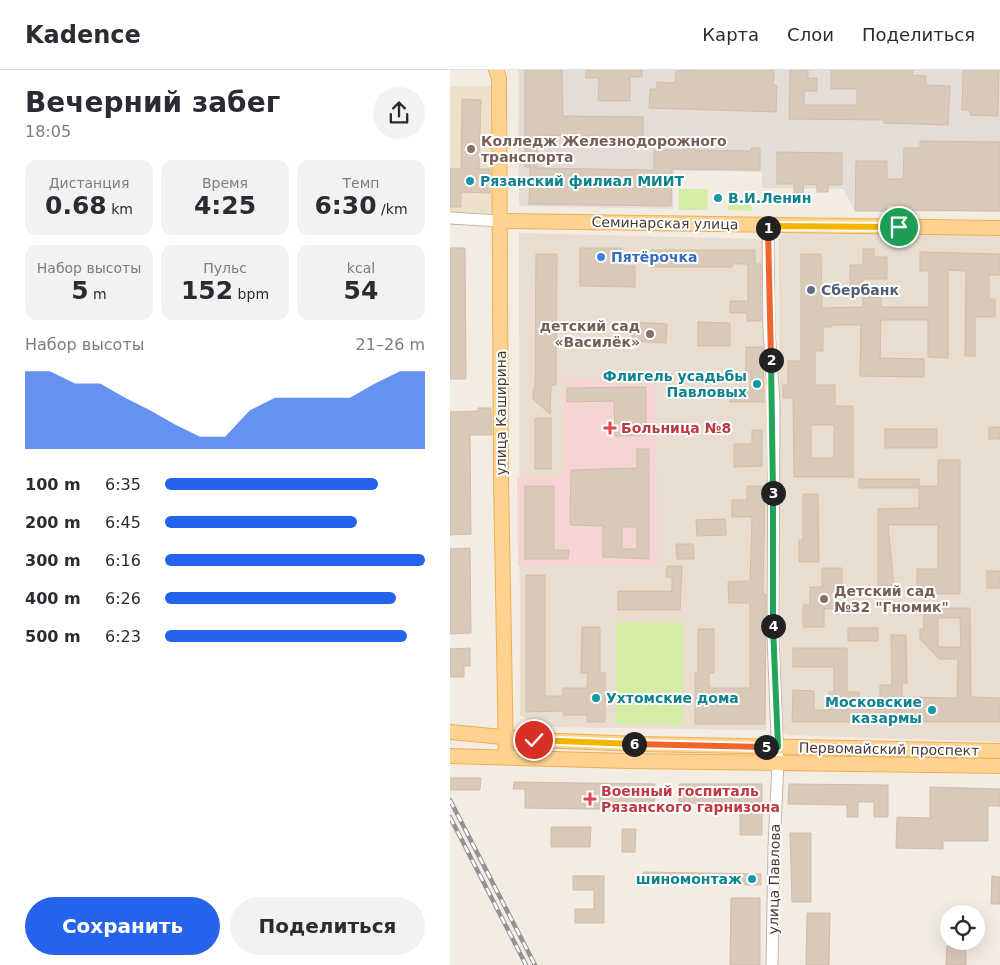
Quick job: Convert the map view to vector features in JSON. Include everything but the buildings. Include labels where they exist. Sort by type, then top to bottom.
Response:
[{"type":"main road","name":"улица Каширина","points":[[496,70],[499,78],[501,478],[506,757]]},
{"type":"main road","name":"Семинарская улица","points":[[500,221],[1000,228]]},
{"type":"main road","name":"Первомайский проспект","points":[[450,732],[506,736],[541,741],[1000,751]]},
{"type":"main road","name":"Первомайский проспект","points":[[450,756],[628,762],[1000,766]]},
{"type":"street","name":"Семинарская улица","points":[[450,218],[500,221]]},
{"type":"street","points":[[768,226],[770,340],[774,402],[773,636],[778,747]]},
{"type":"street","name":"Первомайский проспект","points":[[778,747],[778,763]]},
{"type":"street","name":"улица Павлова","points":[[772,965],[774,847],[778,763]]},
{"type":"shaded area","points":[[518,70],[1000,70],[1000,212],[855,211],[843,189],[762,188],[762,172],[674,171],[673,209],[519,206]]},
{"type":"shaded area","name":"Колледж Железнодорожного транспорта","points":[[450,86],[492,86],[492,213],[450,213]]},
{"type":"shaded area","points":[[519,233],[762,239],[767,413],[766,730],[546,727],[520,715]]},
{"type":"shaded area","points":[[785,233],[1000,236],[1000,742],[789,735],[783,732],[781,727],[779,239]]},
{"type":"shaded area","name":"Больница №8","points":[[655,378],[657,564],[518,566],[517,477],[564,477],[564,379]]},
{"type":"green space","points":[[679,189],[708,189],[707,210],[679,210]]},
{"type":"green space","points":[[728,190],[751,206],[752,211],[728,210]]},
{"type":"green space","points":[[616,622],[684,623],[683,725],[616,724]]},
{"type":"railway","points":[[450,800],[535,965]]},
{"type":"railway","points":[[450,817],[526,965]]},
{"type":"place","name":"Колледж Железнодорожного транспорта","points":[[471,149]]},
{"type":"place","name":"Рязанский филиал МИИТ","points":[[470,181]]},
{"type":"place","name":"В.И.Ленин","points":[[718,198]]},
{"type":"place","name":"Пятёрочка","points":[[601,257]]},
{"type":"place","name":"Сбербанк","points":[[811,290]]},
{"type":"place","name":"детский сад «Василёк»","points":[[650,334]]},
{"type":"place","name":"Флигель усадьбы Павловых","points":[[757,384]]},
{"type":"place","name":"Больница №8","points":[[610,428]]},
{"type":"place","name":"Детский сад №32 \"Гномик\"","points":[[824,599]]},
{"type":"place","name":"Ухтомские дома","points":[[596,698]]},
{"type":"place","name":"Московские казармы","points":[[932,710]]},
{"type":"place","name":"Военный госпиталь Рязанского гарнизона","points":[[590,799]]},
{"type":"place","name":"шиномонтаж","points":[[752,879]]},
{"type":"route","points":[[534,740],[778,747],[773,636],[774,402],[769,330],[768,226],[899,227]]}]
